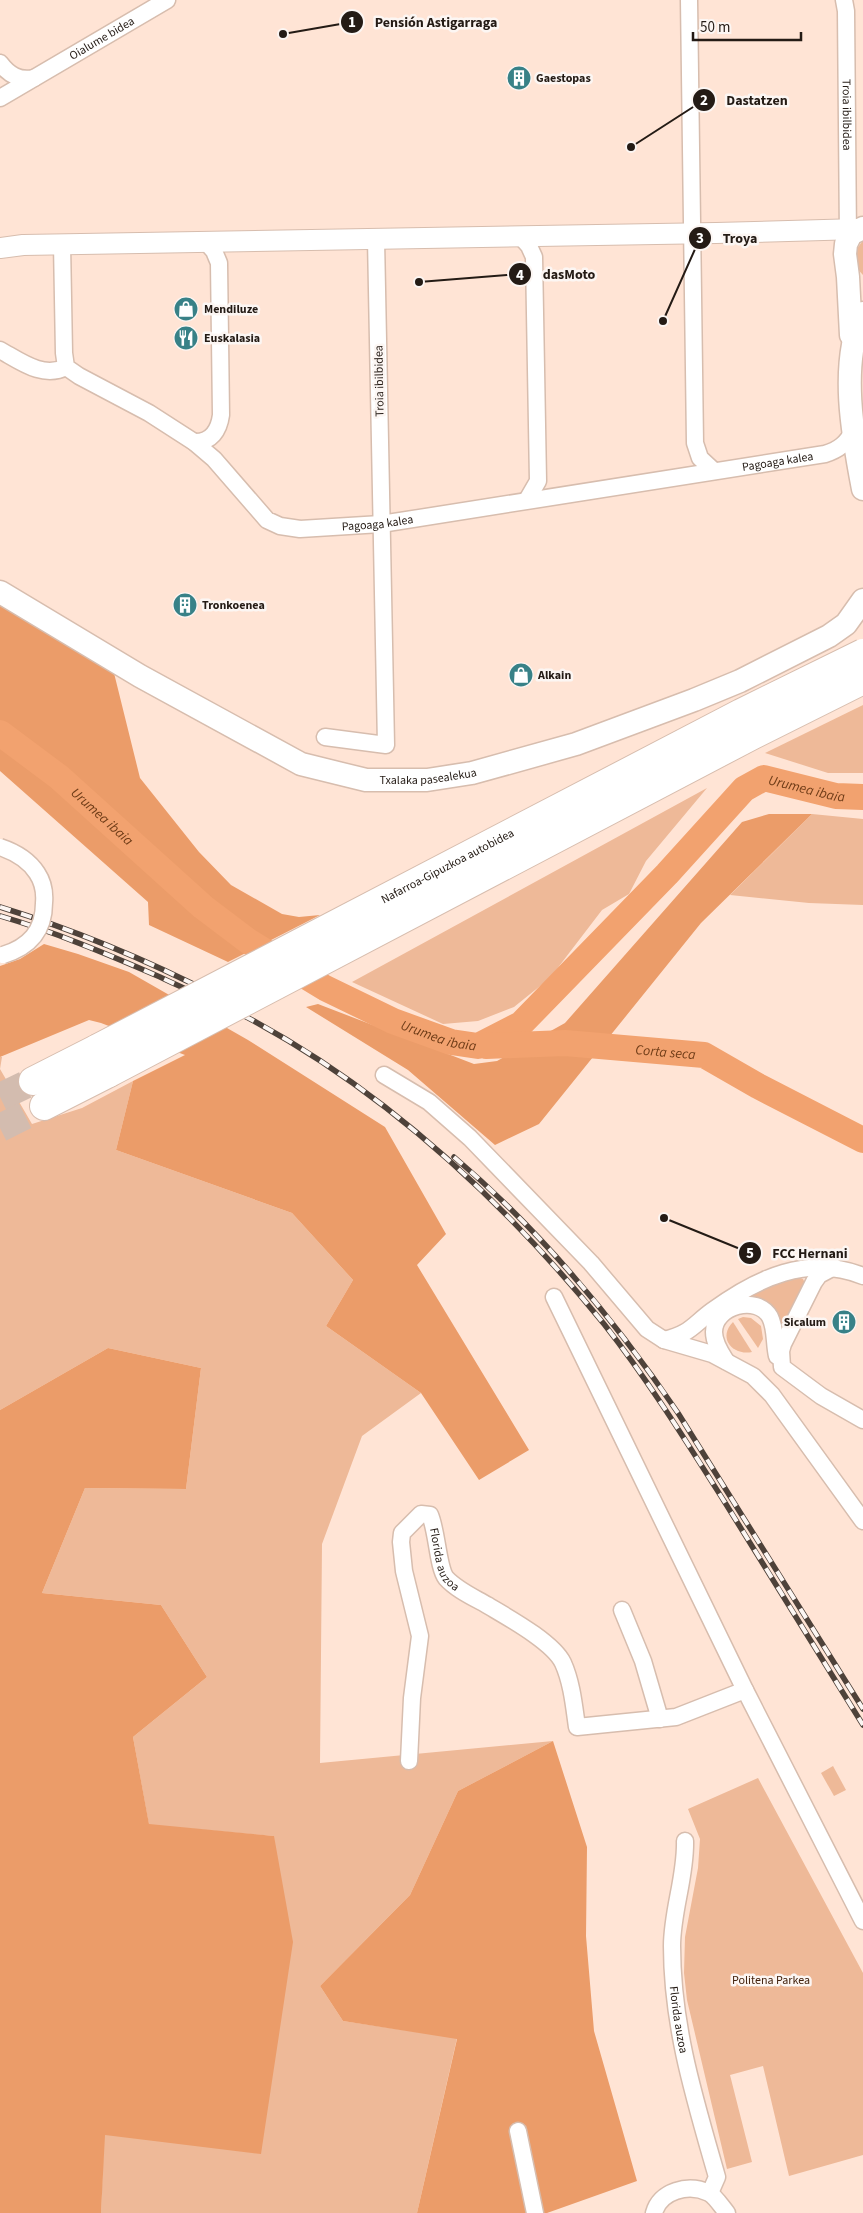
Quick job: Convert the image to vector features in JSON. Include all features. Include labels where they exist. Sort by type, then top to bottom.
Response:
[{"type":"highway","name":"Nafarroa-Gipuzkoa autobidea","points":[[33,1081],[741,713],[863,654]]},
{"type":"highway","name":"Nafarroa-Gipuzkoa autobidea","points":[[44,1106],[744,739],[863,680]]},
{"type":"main road","points":[[852,241],[855,279],[863,285]]},
{"type":"main road","name":"Troia ibilbidea","points":[[851,348],[852,241]]},
{"type":"main road","points":[[863,313],[851,348],[853,431],[863,489]]},
{"type":"main road","name":"Txalaka pasealekua","points":[[0,592],[140,676],[301,764],[366,780],[426,780],[472,773],[576,744],[740,681],[829,636],[846,624],[863,600]]},
{"type":"street","name":"Oialume bidea","points":[[0,98],[167,0]]},
{"type":"street","points":[[689,0],[695,442],[700,458],[714,471]]},
{"type":"street","name":"Troia ibilbidea","points":[[844,0],[846,11],[852,241]]},
{"type":"street","points":[[0,63],[5,71],[14,76],[23,79],[35,78]]},
{"type":"street","points":[[0,248],[62,244],[824,231],[837,240],[852,241]]},
{"type":"street","points":[[521,237],[529,246],[534,257],[538,481],[527,500]]},
{"type":"street","name":"Troia ibilbidea","points":[[325,737],[386,745],[376,239]]},
{"type":"street","points":[[194,442],[203,442],[209,439],[219,426],[221,415],[219,263],[214,251],[206,242]]},
{"type":"street","points":[[0,350],[44,371],[58,370],[66,367],[64,353],[62,244]]},
{"type":"street","name":"Pagoaga kalea","points":[[66,367],[148,413],[194,442],[214,459],[262,515],[280,526],[300,529],[381,524],[826,454],[839,448],[849,439],[853,431]]},
{"type":"street","points":[[0,847],[18,854],[31,865],[43,886],[44,900],[43,916],[37,934],[23,947],[2,955]]},
{"type":"street","points":[[384,1075],[429,1102],[470,1138],[590,1263],[637,1320],[664,1340],[697,1349],[726,1361],[753,1376],[772,1395],[863,1521]]},
{"type":"street","points":[[664,1340],[678,1337],[694,1328],[724,1302],[762,1280],[802,1268],[834,1267],[863,1276]]},
{"type":"street","points":[[782,1367],[781,1351],[783,1344],[814,1282],[818,1275],[834,1267]]},
{"type":"street","points":[[554,1297],[744,1690],[863,1922]]},
{"type":"street","points":[[726,1361],[715,1337],[716,1326],[722,1314],[740,1305],[748,1304],[754,1306],[769,1315],[782,1367],[821,1396],[863,1420]]},
{"type":"street","points":[[697,1349],[699,1330],[703,1320]]},
{"type":"street","points":[[697,1349],[715,1337]]},
{"type":"street","name":"Florida auzoa","points":[[409,1761],[412,1698],[420,1636],[404,1571],[401,1542],[402,1533],[421,1514],[430,1515],[434,1524],[444,1575],[453,1586],[522,1625],[544,1642],[562,1662],[573,1697],[577,1727],[676,1717],[744,1690]]},
{"type":"street","points":[[622,1610],[643,1661],[660,1719]]},
{"type":"street","name":"Florida auzoa","points":[[685,1841],[686,1857],[672,1943],[672,1987],[678,2027],[717,2177],[710,2193]]},
{"type":"street","points":[[518,2131],[535,2213]]},
{"type":"street","points":[[654,2213],[657,2203],[673,2191],[690,2188],[710,2193],[727,2213]]},
{"type":"green space","points":[[863,241],[863,275],[856,267],[854,258],[859,245]]},
{"type":"green space","points":[[863,705],[863,773],[828,773],[765,753]]},
{"type":"green space","points":[[707,788],[646,861],[629,894],[602,910],[550,978],[514,1007],[478,1021],[443,1024],[352,982]]},
{"type":"green space","points":[[812,814],[863,819],[863,905],[809,903],[730,895]]},
{"type":"green space","points":[[0,1069],[32,1124],[82,1108],[133,1081],[116,1150],[292,1213],[353,1280],[326,1326],[421,1393],[362,1436],[322,1544],[320,1763],[553,1741],[458,1791],[410,1895],[320,1986],[343,2021],[457,2038],[417,2213],[101,2213],[104,2135],[274,1836],[149,1825],[133,1737],[207,1677],[161,1605],[42,1593],[85,1488],[186,1489],[201,1368],[108,1348],[0,1410]]},
{"type":"green space","points":[[798,1277],[803,1279],[805,1283],[781,1331],[740,1297]]},
{"type":"green space","points":[[743,1317],[751,1318],[761,1326],[763,1339],[758,1348],[738,1319]]},
{"type":"green space","points":[[733,1322],[752,1352],[745,1353],[729,1345],[727,1340],[728,1328]]},
{"type":"green space","points":[[833,1766],[846,1790],[834,1796],[821,1773]]},
{"type":"green space","name":"Politena Parkea","points":[[758,1778],[863,1973],[863,2155],[789,2176],[763,2066],[730,2075],[752,2162],[727,2169],[687,2000],[684,1973],[685,1937],[698,1868],[700,1839],[688,1809]]},
{"type":"shaded area","points":[[0,605],[113,669],[140,778],[199,852],[231,885],[282,914],[299,917],[320,915],[228,962],[149,925],[148,902],[0,771]]},
{"type":"shaded area","points":[[769,814],[812,814],[701,923],[539,1124],[495,1145],[408,1070],[306,1007],[318,1004],[474,1064],[497,1061],[565,1023],[742,822]]},
{"type":"shaded area","points":[[44,944],[129,972],[248,1040],[385,1127],[446,1234],[417,1265],[529,1450],[479,1480],[421,1393],[326,1326],[353,1280],[292,1213],[116,1150],[133,1081],[185,1055],[89,1020],[0,1057],[0,966],[20,959]]},
{"type":"shaded area","points":[[108,1348],[201,1368],[186,1489],[85,1488],[42,1593],[161,1605],[207,1677],[133,1737],[149,1824],[274,1836],[293,1942],[261,2154],[105,2135],[101,2213],[0,2213],[0,1410]]},
{"type":"shaded area","points":[[553,1741],[587,1847],[586,1936],[594,2031],[637,2181],[547,2213],[417,2213],[457,2039],[343,2021],[320,1986],[410,1895],[458,1791]]},
{"type":"waterway","name":"Urumea ibaia","points":[[0,733],[59,777],[203,907],[248,941],[325,988],[393,1021],[451,1042],[478,1046],[521,1024],[667,874],[744,789],[764,778],[836,796],[863,797]]},
{"type":"waterway","name":"Corta seca","points":[[486,1046],[565,1043],[704,1055],[758,1086],[863,1140]]},
{"type":"tunnel","points":[[0,1097],[33,1081]]},
{"type":"tunnel","points":[[0,1128],[44,1106]]},
{"type":"railway","points":[[0,907],[110,947],[164,970],[217,996]]},
{"type":"railway","points":[[0,916],[61,936],[101,952],[254,1021],[304,1050],[399,1118],[486,1195],[567,1280],[604,1324],[636,1367],[710,1478],[863,1725]]},
{"type":"railway","points":[[454,1157],[517,1215],[575,1278],[654,1378],[678,1413],[863,1709]]},
{"type":"place","name":"Pensión Astigarraga","points":[[283,34]]},
{"type":"place","name":"Gaestopas","points":[[519,78]]},
{"type":"place","name":"Dastatzen","points":[[631,147]]},
{"type":"place","name":"dasMoto","points":[[419,282]]},
{"type":"place","name":"Mendiluze","points":[[186,309]]},
{"type":"place","name":"Troya","points":[[663,321]]},
{"type":"place","name":"Euskalasia","points":[[186,338]]},
{"type":"place","name":"Tronkoenea","points":[[185,605]]},
{"type":"place","name":"Alkain","points":[[521,675]]},
{"type":"place","name":"FCC Hernani","points":[[664,1218]]},
{"type":"place","name":"Sicalum","points":[[844,1322]]}]
